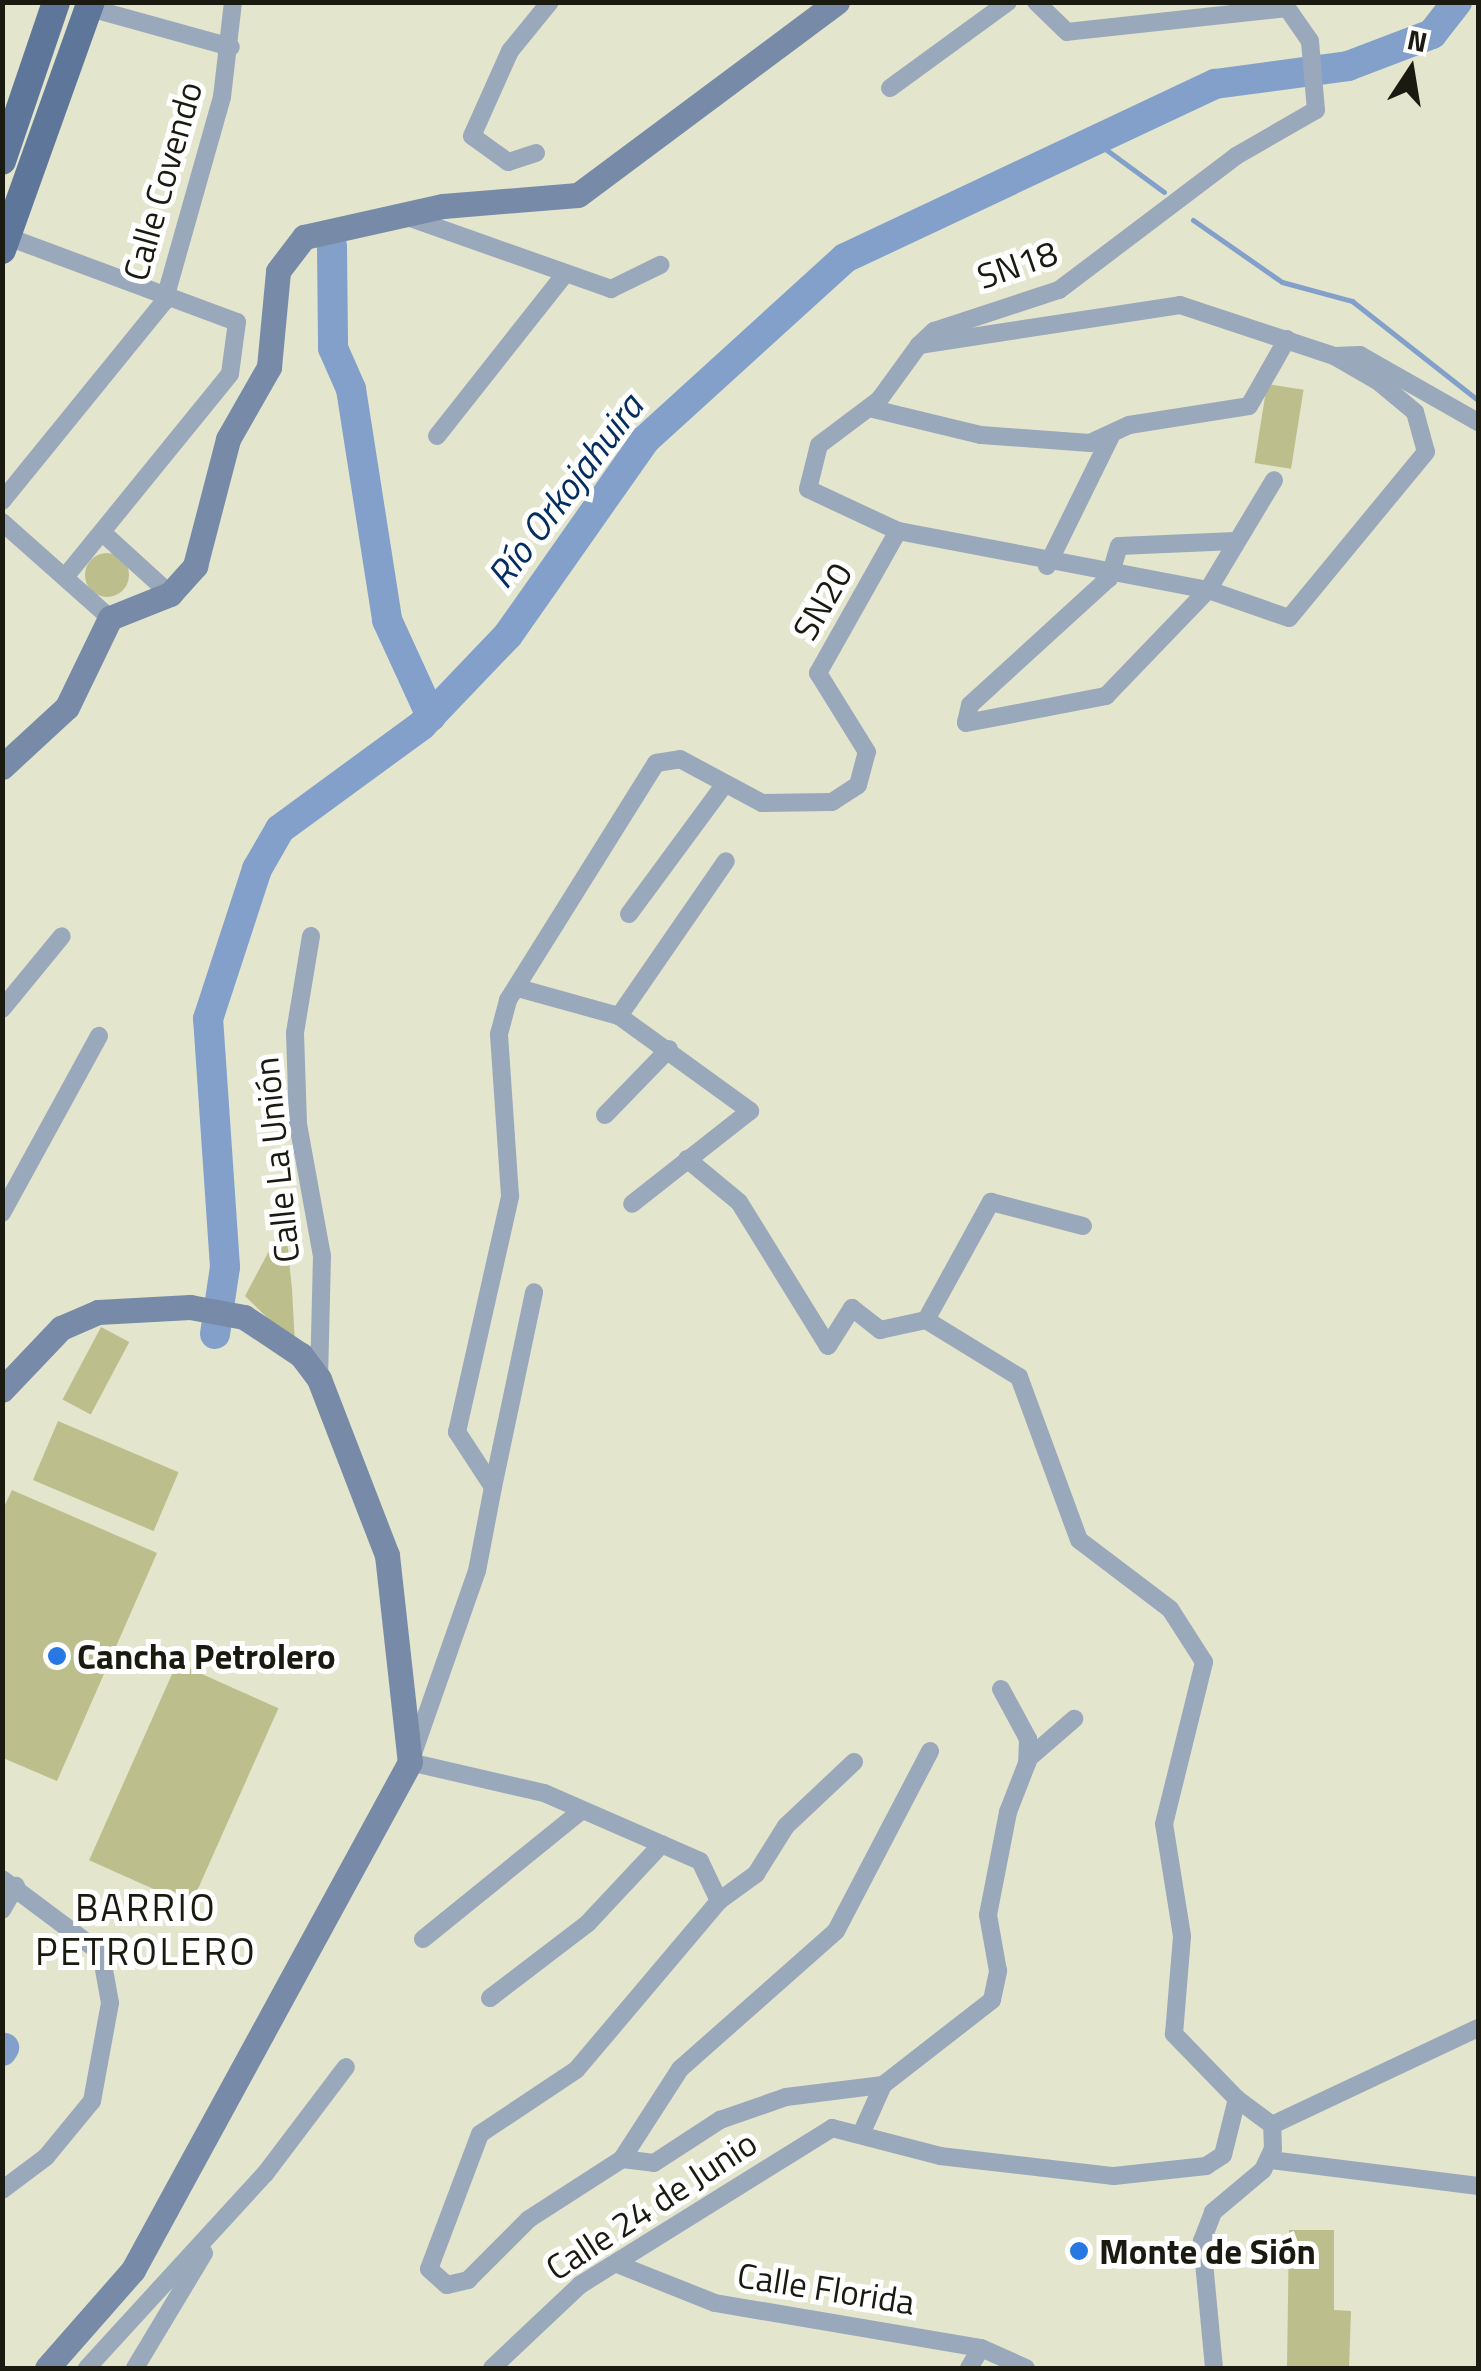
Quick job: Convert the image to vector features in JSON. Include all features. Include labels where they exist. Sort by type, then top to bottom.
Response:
[{"type":"main road","points":[[2,161],[56,2]]},
{"type":"main road","points":[[2,768],[67,707],[110,618],[170,594],[201,554],[228,439],[269,367],[288,252],[324,226],[578,195],[837,2]]},
{"type":"main road","points":[[4,240],[82,4]]},
{"type":"main road","points":[[2,1390],[75,1317],[200,1309],[244,1318],[286,1343],[318,1379],[387,1555],[410,1762],[133,2270],[48,2368]]},
{"type":"street","name":"Calle Covendo","points":[[2,501],[164,302],[231,46],[233,2]]},
{"type":"street","points":[[536,153],[508,162],[472,136],[510,51],[550,2]]},
{"type":"street","points":[[890,88],[1008,2]]},
{"type":"street","name":"SN18","points":[[898,532],[816,495],[805,478],[836,426],[870,408],[920,345],[955,318],[1078,279],[1236,156],[1303,123],[1318,93],[1310,41],[1287,8],[1067,32],[1036,2]]},
{"type":"street","points":[[82,4],[231,46]]},
{"type":"street","points":[[401,215],[565,274],[622,288],[660,264]]},
{"type":"street","points":[[4,240],[164,302],[238,322],[230,374],[104,534],[66,576]]},
{"type":"street","points":[[437,436],[565,274]]},
{"type":"street","points":[[898,532],[1109,578],[1208,590],[1289,618],[1426,452],[1422,426],[1401,397],[1334,356],[1287,339],[1156,304],[920,345]]},
{"type":"street","points":[[1047,566],[1111,436],[1129,424],[1250,406],[1287,339]]},
{"type":"street","points":[[1334,356],[1360,355],[1478,422]]},
{"type":"street","points":[[870,408],[982,435],[1111,436]]},
{"type":"street","points":[[1236,541],[1127,542],[1109,578],[970,705],[966,723],[1094,703],[1208,590],[1274,480]]},
{"type":"street","points":[[2,522],[110,618]]},
{"type":"street","name":"SN20","points":[[722,788],[793,805],[832,802],[858,785],[868,752],[818,673],[898,532]]},
{"type":"street","points":[[104,534],[170,594]]},
{"type":"street","points":[[493,1487],[457,1432],[510,1196],[499,1034],[518,988],[656,763],[680,759],[722,788],[629,914]]},
{"type":"street","points":[[619,1016],[726,861]]},
{"type":"street","points":[[2,1009],[62,936]]},
{"type":"street","name":"Calle La Unión","points":[[311,936],[295,1033],[298,1124],[322,1256],[318,1379]]},
{"type":"street","points":[[518,988],[619,1016],[750,1111],[632,1204]]},
{"type":"street","points":[[2,1213],[99,1036]]},
{"type":"street","points":[[605,1115],[669,1049]]},
{"type":"street","points":[[687,1159],[739,1202],[828,1346],[852,1308],[880,1330],[926,1320],[1019,1377],[1079,1540],[1170,1609],[1204,1662],[1164,1824],[1182,1936],[1174,2034],[1236,2099],[1272,2124]]},
{"type":"street","points":[[926,1320],[991,1202],[1083,1226]]},
{"type":"street","points":[[534,1292],[477,1571],[410,1762],[510,1782],[662,1844],[711,1871],[719,1900]]},
{"type":"street","points":[[862,2132],[883,2086],[992,2000],[990,1896],[1027,1764],[1028,1739],[1001,1690]]},
{"type":"street","points":[[1027,1764],[1074,1719]]},
{"type":"street","points":[[854,1762],[786,1826],[756,1874],[719,1900],[576,2070],[480,2134],[429,2269],[447,2285],[468,2280],[561,2193],[622,2158],[680,2068],[836,1931],[930,1752]]},
{"type":"street","points":[[422,1939],[580,1812]]},
{"type":"street","points":[[490,1998],[588,1923],[662,1844]]},
{"type":"street","points":[[2,1910],[9,1883],[101,1953],[109,2034],[105,2065],[75,2127],[2,2190]]},
{"type":"street","points":[[1272,2124],[1478,2028]]},
{"type":"street","points":[[87,2368],[215,2230],[346,2067]]},
{"type":"street","points":[[622,2158],[654,2163],[720,2120],[786,2097],[883,2086]]},
{"type":"street","name":"Calle 24 de Junio","points":[[492,2368],[569,2294],[816,2134],[862,2132],[986,2164],[1149,2176],[1222,2155],[1236,2099]]},
{"type":"street","points":[[1214,2368],[1202,2241],[1213,2212],[1270,2160],[1272,2124]]},
{"type":"street","points":[[1270,2160],[1478,2186]]},
{"type":"street","points":[[135,2368],[215,2230]]},
{"type":"street","name":"Calle Florida","points":[[617,2264],[788,2322],[981,2348],[1026,2368]]},
{"type":"street","points":[[970,2368],[981,2348]]},
{"type":"green space","points":[[1267,384],[1304,390],[1291,469],[1254,463]]},
{"type":"green space","points":[[107,553],[123,559],[129,575],[123,591],[107,597],[91,591],[85,575],[91,559]]},
{"type":"green space","points":[[285,1221],[292,1289],[295,1345],[245,1296]]},
{"type":"green space","points":[[101,1327],[129,1342],[91,1414],[63,1399]]},
{"type":"green space","name":"Cancha Petrolero","points":[[58,1421],[179,1472],[154,1531],[33,1480]]},
{"type":"green space","name":"Cancha Petrolero","points":[[12,1490],[157,1553],[57,1781],[3,1758],[2,1511]]},
{"type":"green space","points":[[177,1663],[278,1708],[191,1905],[89,1860]]},
{"type":"green space","points":[[1289,2230],[1334,2230],[1334,2310],[1351,2311],[1349,2368],[1287,2368]]},
{"type":"waterway","name":"Río Orkojahuira","points":[[215,1334],[225,1267],[208,1019],[257,869],[280,829],[422,725],[508,635],[645,440],[845,258],[1215,84],[1348,66],[1432,34],[1457,2]]},
{"type":"waterway","points":[[1093,140],[1164,192]]},
{"type":"waterway","points":[[1193,220],[1282,282],[1352,301],[1478,400]]},
{"type":"waterway","points":[[332,246],[333,348],[351,389],[387,620],[431,716]]},
{"type":"place","name":"Cancha Petrolero","points":[[57,1656]]},
{"type":"place","name":"Monte de Sión","points":[[1079,2251]]},
{"type":"district","name":"BARRIO PETROLERO","points":[[146,1930]]}]
